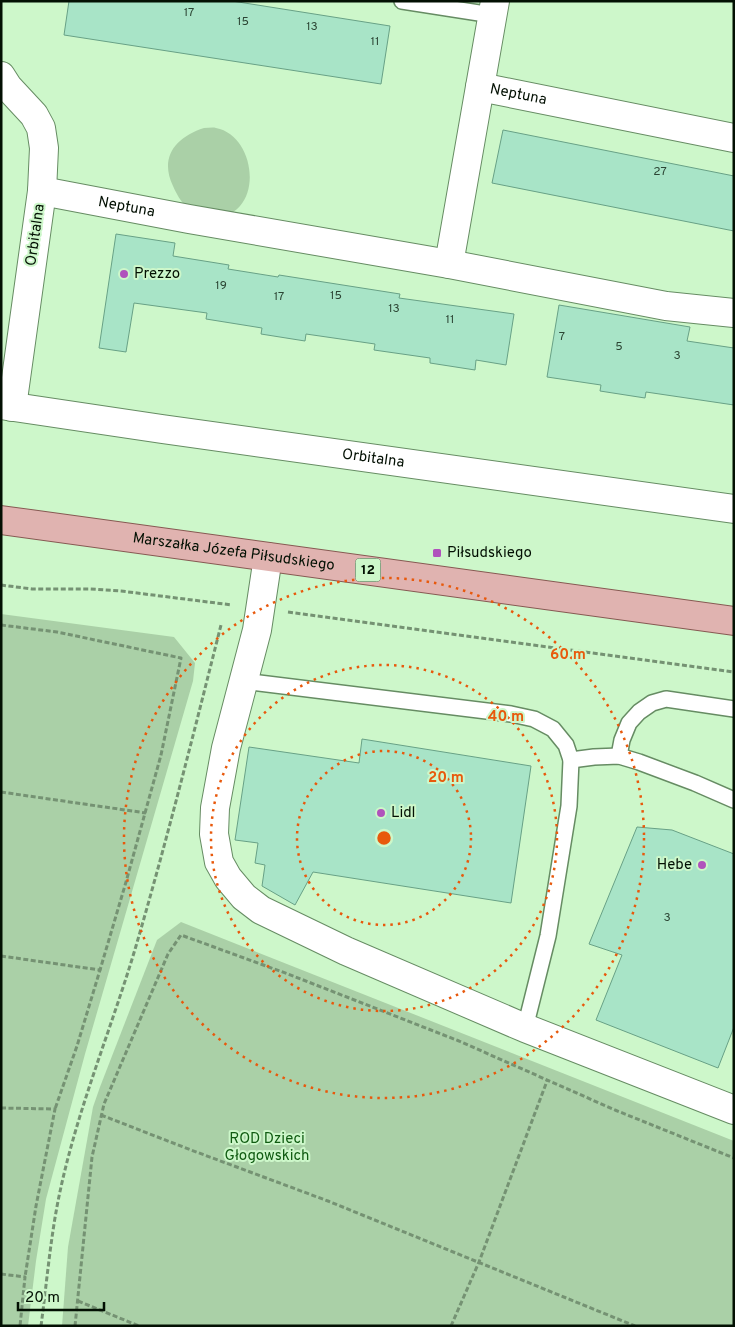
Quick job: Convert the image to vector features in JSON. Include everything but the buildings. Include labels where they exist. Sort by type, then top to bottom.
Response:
[{"type":"main road","name":"Marszałka Józefa Piłsudskiego","points":[[1,520],[734,620]]},
{"type":"street","points":[[480,87],[494,8]]},
{"type":"street","name":"Orbitalna","points":[[1,76],[8,87],[34,115],[41,128],[44,148],[42,191],[7,406],[734,508]]},
{"type":"street","name":"Neptuna","points":[[449,264],[480,87],[734,138]]},
{"type":"street","name":"Neptuna","points":[[42,191],[189,219],[449,264],[666,306],[734,313]]},
{"type":"street","points":[[268,557],[257,630],[226,748],[216,808],[214,834],[219,862],[228,878],[244,897],[261,910],[346,951],[526,1028],[734,1110]]},
{"type":"lane","points":[[402,1],[494,8]]},
{"type":"lane","points":[[243,681],[511,714],[534,719],[553,729],[566,745],[571,760],[569,806],[548,936],[526,1028]]},
{"type":"lane","points":[[619,756],[622,740],[629,723],[639,712],[652,703],[666,698],[734,709]]},
{"type":"lane","points":[[571,760],[619,756],[695,783],[734,800]]},
{"type":"path","points":[[1,585],[32,588],[90,588],[187,599],[734,672]]},
{"type":"path","points":[[1,625],[57,632],[181,658],[146,813],[78,1046],[55,1108],[36,1206],[25,1277],[20,1326]]},
{"type":"path","points":[[42,1326],[54,1224],[61,1188],[80,1116],[128,974],[160,864],[221,625]]},
{"type":"path","points":[[1,792],[146,813]]},
{"type":"path","points":[[75,1326],[92,1157],[104,1104],[168,954],[181,935],[288,974],[459,1041],[615,1110],[734,1158]]},
{"type":"path","points":[[1,956],[100,970]]},
{"type":"path","points":[[451,1326],[479,1262],[547,1080]]},
{"type":"path","points":[[1,1108],[55,1108]]},
{"type":"path","points":[[102,1115],[328,1201],[635,1326]]},
{"type":"path","points":[[1,1274],[25,1277]]},
{"type":"path","points":[[78,1301],[139,1326]]},
{"type":"green space","points":[[204,128],[215,128],[227,132],[236,139],[248,161],[250,173],[246,196],[238,208],[224,218],[186,206],[177,194],[169,176],[169,157],[173,149],[185,137]]},
{"type":"green space","points":[[1,614],[174,637],[195,663],[193,681],[85,1054],[46,1199],[28,1326],[1,1326]]},
{"type":"green space","name":"ROD Dzieci Głogowskich","points":[[181,922],[734,1141],[734,1326],[62,1326],[68,1247],[93,1107],[157,940]]},
{"type":"place","name":"Prezzo","points":[[124,274]]},
{"type":"place","name":"Piłsudskiego","points":[[437,553]]},
{"type":"place","name":"Lidl","points":[[381,813]]},
{"type":"place","name":"Hebe","points":[[702,865]]}]
